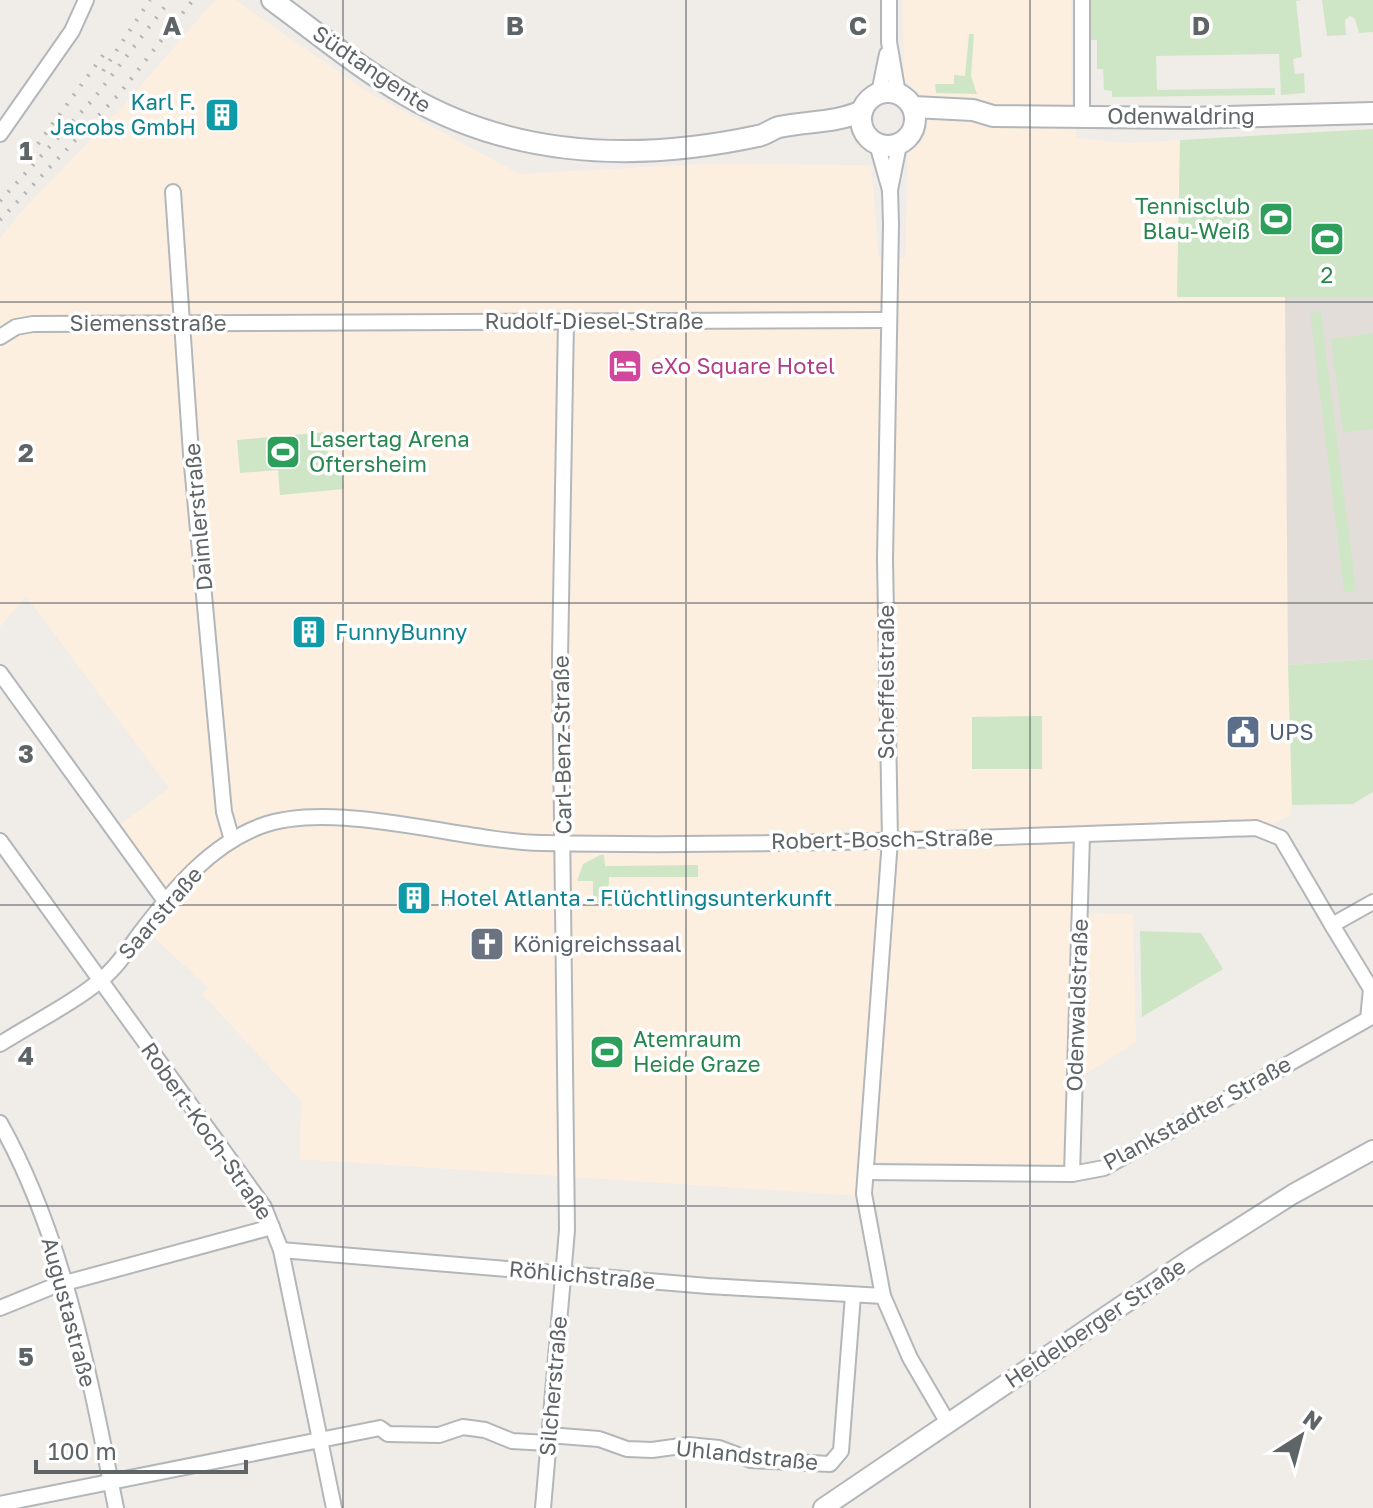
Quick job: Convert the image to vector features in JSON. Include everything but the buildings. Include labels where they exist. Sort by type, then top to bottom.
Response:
[{"type":"main road","name":"Südtangente","points":[[272,0],[404,94],[476,130],[518,142],[578,151],[623,152],[685,148],[762,136],[776,128],[846,118],[868,129]]},
{"type":"main road","points":[[868,101],[901,105],[899,145],[868,129],[868,101]]},
{"type":"main road","name":"Odenwaldring","points":[[901,105],[973,110],[993,116],[1231,117],[1371,110]]},
{"type":"street","points":[[0,134],[72,31],[86,0]]},
{"type":"street","points":[[889,0],[889,42],[901,105]]},
{"type":"street","points":[[1082,0],[1082,115]]},
{"type":"street","name":"Scheffelstraße","points":[[868,129],[890,190]]},
{"type":"street","name":"Scheffelstraße","points":[[899,145],[890,190],[888,320],[886,725],[890,840],[866,1172],[867,1223],[883,1296],[901,1341],[927,1387],[950,1416]]},
{"type":"street","name":"Daimlerstraße","points":[[173,192],[191,454],[224,812],[232,840]]},
{"type":"street","name":"Rudolf-Diesel-Straße","points":[[300,322],[888,320]]},
{"type":"street","name":"Carl-Benz-Straße","points":[[566,321],[560,659],[566,1169]]},
{"type":"street","name":"Siemensstraße","points":[[0,337],[25,325],[300,322]]},
{"type":"street","points":[[0,673],[165,901]]},
{"type":"street","name":"Saarstraße","points":[[0,1044],[101,980],[165,901],[232,840],[273,822],[304,817],[381,823]]},
{"type":"street","name":"Robert-Bosch-Straße","points":[[381,823],[491,840],[563,843],[890,840],[1264,829],[1281,838],[1332,925]]},
{"type":"street","name":"Odenwaldstraße","points":[[1072,1174],[1082,835]]},
{"type":"street","name":"Robert-Koch-Straße","points":[[0,841],[244,1178],[272,1227],[281,1250],[334,1508]]},
{"type":"street","points":[[1332,925],[1373,902]]},
{"type":"street","name":"Plankstadter Straße","points":[[866,1172],[1072,1174],[1104,1168],[1368,1019],[1371,989],[1332,925]]},
{"type":"street","name":"Augustastraße","points":[[0,1123],[34,1191],[64,1283],[116,1508]]},
{"type":"street","name":"Heidelberger Straße","points":[[823,1508],[844,1501],[950,1416],[1192,1258],[1293,1194],[1373,1150]]},
{"type":"street","name":"Silcherstraße","points":[[543,1508],[563,1273],[566,1169]]},
{"type":"street","points":[[0,1308],[64,1283],[272,1227]]},
{"type":"street","name":"Röhlichstraße","points":[[281,1250],[883,1296]]},
{"type":"street","name":"Uhlandstraße","points":[[0,1504],[380,1428],[388,1434],[439,1435],[463,1427],[485,1430],[512,1441],[599,1439],[618,1447],[644,1450],[677,1445],[709,1447],[751,1460],[822,1465],[837,1459],[841,1446],[853,1295]]},
{"type":"shaded area","points":[[215,0],[235,0],[368,92],[519,174],[704,164],[871,165],[879,258],[905,258],[908,155],[925,138],[920,93],[904,80],[903,0],[1071,0],[1071,92],[1077,138],[1128,143],[1180,140],[1177,296],[1285,297],[1292,805],[1290,816],[1272,824],[1079,826],[1076,913],[1133,914],[1136,1042],[1068,1085],[1066,1165],[873,1162],[875,1193],[860,1196],[300,1159],[301,1101],[203,995],[208,987],[151,935],[179,905],[120,825],[169,788],[26,596],[0,627],[0,239],[21,212],[125,104]]},
{"type":"shaded area","points":[[1285,297],[1373,297],[1373,659],[1288,665]]},
{"type":"green space","points":[[1091,0],[1301,0],[1296,1],[1302,57],[1293,59],[1295,74],[1304,73],[1305,93],[1281,95],[1279,54],[1156,56],[1157,90],[1275,88],[1275,95],[1112,97],[1112,91],[1104,90],[1103,69],[1097,69],[1097,40],[1091,40]]},
{"type":"green space","points":[[1322,0],[1373,0],[1373,32],[1359,33],[1355,19],[1350,16],[1345,20],[1346,35],[1327,36]]},
{"type":"green space","points":[[969,34],[974,34],[971,76],[977,94],[936,93],[935,84],[954,84],[954,75],[965,76]]},
{"type":"green space","name":"Tennisclub Blau-Weiß","points":[[1373,129],[1373,297],[1177,297],[1180,140]]},
{"type":"green space","points":[[1321,312],[1356,591],[1344,592],[1310,313]]},
{"type":"green space","points":[[1373,333],[1373,429],[1343,433],[1331,339]]},
{"type":"green space","name":"Lasertag Arena Oftersheim","points":[[326,432],[329,465],[342,464],[344,489],[280,495],[278,470],[240,473],[237,440]]},
{"type":"green space","points":[[1373,659],[1373,792],[1353,804],[1292,805],[1288,665]]},
{"type":"green space","points":[[1042,716],[1042,769],[972,769],[972,717]]},
{"type":"green space","points":[[604,855],[605,866],[698,865],[698,877],[609,877],[608,903],[593,903],[593,881],[577,881],[583,864]]},
{"type":"green space","points":[[1140,931],[1201,933],[1223,969],[1142,1017]]},
{"type":"railway","points":[[103,71],[150,0]]},
{"type":"railway","points":[[0,201],[95,97],[170,0]]},
{"type":"railway","points":[[0,220],[120,93],[193,0]]},
{"type":"railway","points":[[38,144],[104,54]]},
{"type":"place","name":"Karl F. Jacobs GmbH","points":[[222,115]]},
{"type":"place","name":"Tennisclub Blau-Weiß","points":[[1276,219]]},
{"type":"place","name":"2","points":[[1327,239]]},
{"type":"place","name":"eXo Square Hotel","points":[[625,366]]},
{"type":"place","name":"Lasertag Arena Oftersheim","points":[[283,452]]},
{"type":"place","name":"FunnyBunny","points":[[309,632]]},
{"type":"place","name":"UPS","points":[[1243,732]]},
{"type":"place","name":"Hotel Atlanta - Flüchtlingsunterkunft","points":[[414,898]]},
{"type":"place","name":"Königreichssaal","points":[[487,944]]},
{"type":"place","name":"Atemraum Heide Graze","points":[[607,1052]]}]
